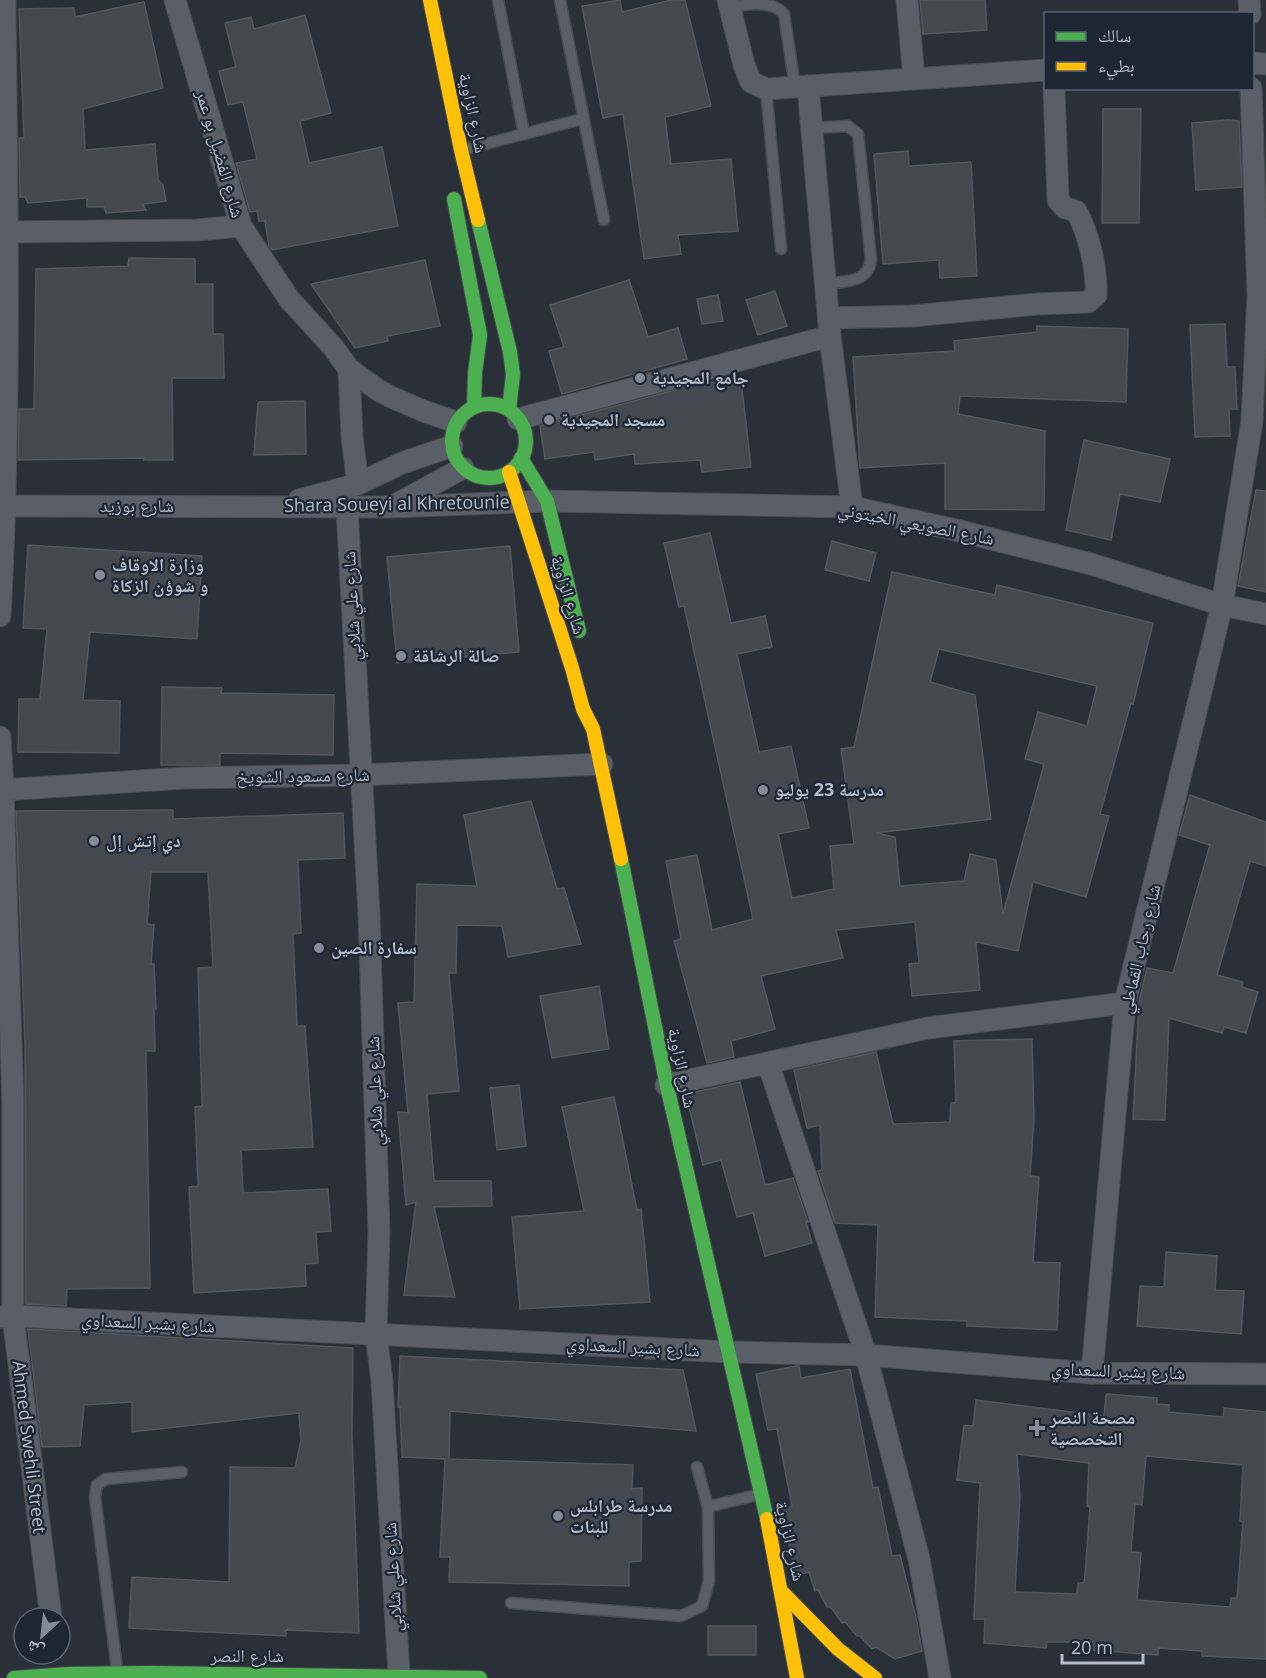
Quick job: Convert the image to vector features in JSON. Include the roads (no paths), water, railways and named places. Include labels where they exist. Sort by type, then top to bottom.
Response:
[{"type":"main road","name":"شارع الزاوية","points":[[430,0],[461,150],[510,352],[514,415]]},
{"type":"main road","points":[[452,186],[480,334],[475,372],[474,406]]},
{"type":"main road","points":[[486,404],[498,405],[514,415],[523,428],[526,438],[521,458],[509,472],[497,477],[485,478],[463,468],[452,446],[452,434],[456,422],[464,413],[474,406],[486,404]]},
{"type":"main road","points":[[521,458],[547,501],[583,648]]},
{"type":"main road","name":"شارع الزاوية","points":[[509,472],[583,709],[593,729],[602,764],[666,1085],[783,1593],[797,1678]]},
{"type":"main road","points":[[589,681],[593,705],[593,729]]},
{"type":"main road","points":[[783,1593],[826,1638],[875,1678]]},
{"type":"main road","name":"شارع النصر","points":[[14,1678],[52,1666]]},
{"type":"main road","name":"شارع النصر","points":[[72,1666],[118,1672],[480,1678]]},
{"type":"street","points":[[0,616],[3,506],[5,0]]},
{"type":"street","name":"شارع الفضيل بو عمر","points":[[175,0],[241,226],[289,298],[333,347],[349,369],[378,390],[426,412],[456,422]]},
{"type":"street","points":[[907,0],[914,78]]},
{"type":"street","points":[[729,4],[751,82],[766,89],[1044,70]]},
{"type":"street","points":[[802,86],[812,128],[830,327],[852,507]]},
{"type":"street","points":[[514,415],[830,327],[912,316],[1037,304],[1088,302],[1096,295],[1096,285],[1084,226],[1076,211],[1065,208],[1058,200],[1054,90]]},
{"type":"street","name":"شارع رحاب القماطي","points":[[1092,1373],[1125,1003],[1222,605],[1259,422],[1258,294],[1251,90]]},
{"type":"street","points":[[4,232],[197,230],[241,226]]},
{"type":"street","points":[[349,369],[352,437],[358,484]]},
{"type":"street","points":[[275,506],[358,484],[402,463],[452,446]]},
{"type":"street","points":[[390,507],[463,468]]},
{"type":"street","name":"شارع الصويعي الخيتوني","points":[[520,502],[852,507],[1091,564],[1222,605],[1266,614]]},
{"type":"street","name":"Shara Soueyi al Khretounie","points":[[275,506],[347,508],[520,502]]},
{"type":"street","name":"شارع بوزيد","points":[[3,506],[275,506]]},
{"type":"street","name":"شارع علي شلابي","points":[[347,508],[369,915],[378,1164],[376,1335],[382,1381],[399,1675]]},
{"type":"street","name":"Ahmed Swehli Street","points":[[0,737],[13,1105],[6,1317],[49,1606]]},
{"type":"street","name":"شارع مسعود الشويخ","points":[[3,790],[184,778],[361,775],[602,764]]},
{"type":"street","points":[[666,1085],[928,1028],[1125,1003]]},
{"type":"street","points":[[768,1063],[866,1355],[919,1559],[940,1678]]},
{"type":"street","name":"شارع بشير السعداوي","points":[[6,1317],[729,1352],[866,1355],[1092,1373],[1266,1374]]},
{"type":"lane","points":[[498,0],[525,134]]},
{"type":"lane","points":[[560,0],[604,220]]},
{"type":"lane","points":[[729,4],[764,2],[781,9],[802,86]]},
{"type":"lane","points":[[766,89],[781,249]]},
{"type":"lane","points":[[461,150],[582,119]]},
{"type":"lane","points":[[812,128],[848,126],[858,134],[871,260],[868,272],[863,277],[826,284]]},
{"type":"lane","points":[[511,1603],[681,1616],[702,1606],[709,1581],[708,1507],[697,1467]]},
{"type":"lane","points":[[118,1672],[94,1497],[97,1485],[105,1479],[182,1472]]},
{"type":"lane","points":[[708,1507],[761,1494]]},
{"type":"place","name":"جامع المجيدية","points":[[640,378]]},
{"type":"place","name":"مسجد المجيدية","points":[[549,420]]},
{"type":"place","name":"وزارة الاوقاف و شوؤن الزكاة","points":[[100,575]]},
{"type":"place","name":"صالة الرشاقة","points":[[401,656]]},
{"type":"place","name":"مدرسة 23 يوليو","points":[[763,790]]},
{"type":"place","name":"دي إتش إل","points":[[94,841]]},
{"type":"place","name":"سفارة الصين","points":[[319,948]]},
{"type":"place","name":"مصحة النصر التخصصية","points":[[1037,1428]]},
{"type":"place","name":"مدرسة طرابلس للبنات","points":[[558,1516]]}]
